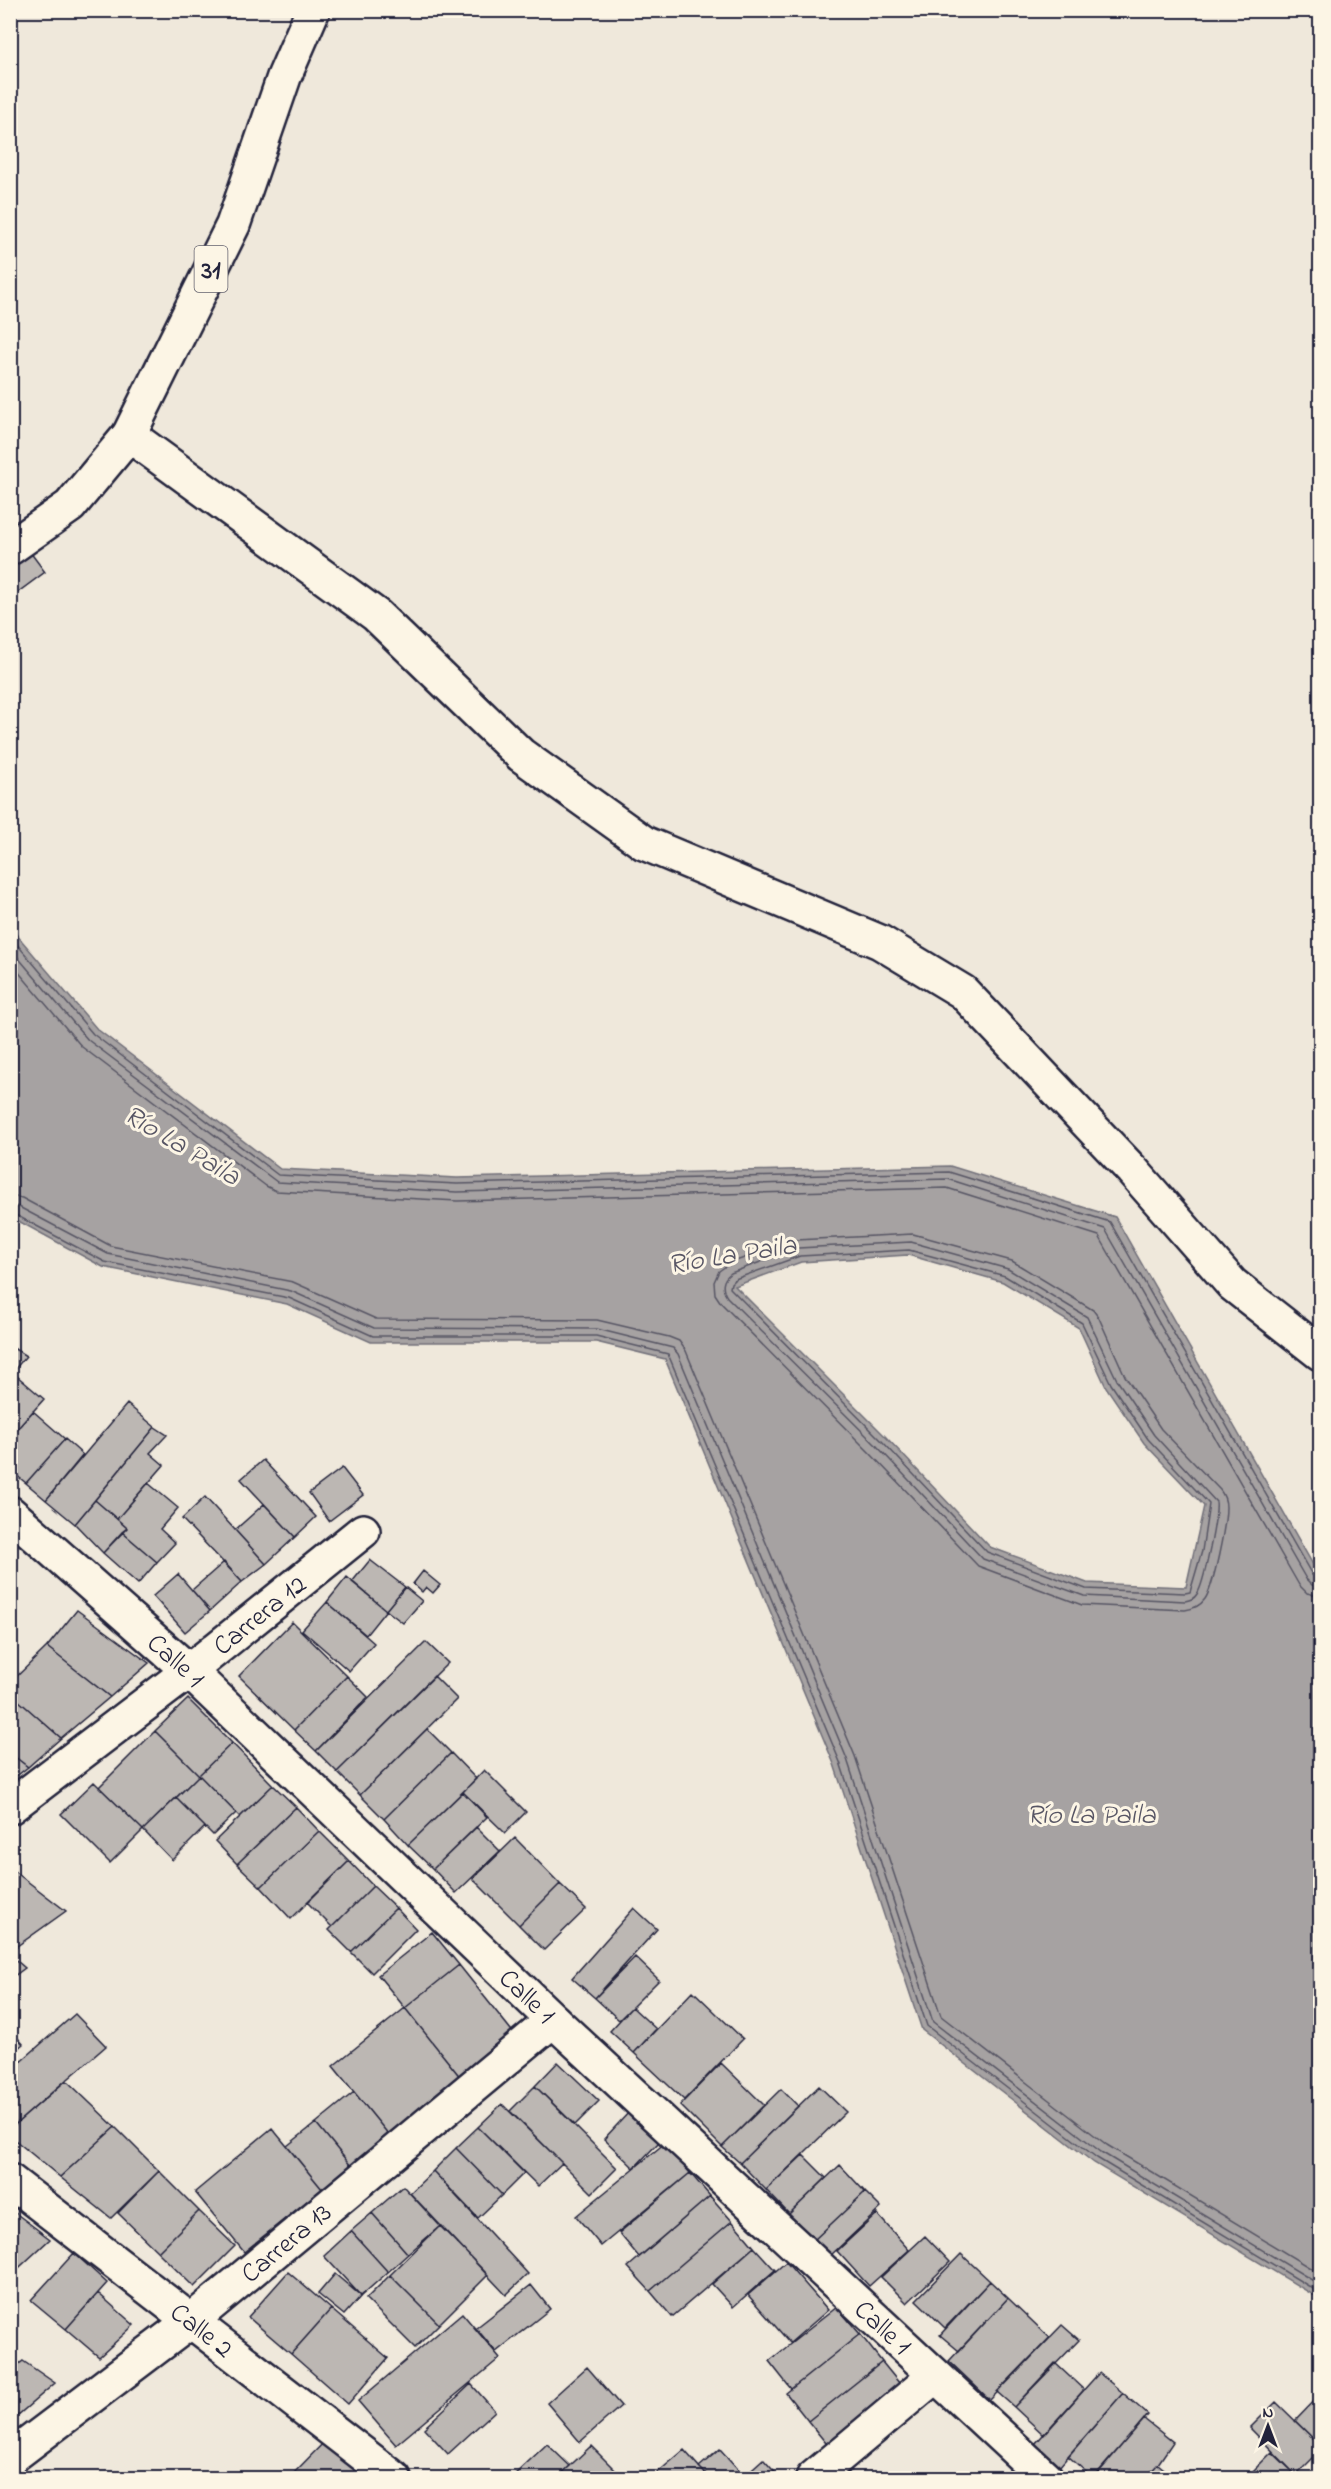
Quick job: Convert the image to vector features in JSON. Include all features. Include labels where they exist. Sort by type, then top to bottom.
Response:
[{"type":"street","name":"31","points":[[10,548],[70,506],[129,435],[233,225],[284,77],[313,10]]},
{"type":"street","points":[[129,435],[376,615],[521,755],[644,843],[880,942],[963,992],[1132,1170],[1232,1284],[1320,1353]]},
{"type":"street","name":"Calle 1","points":[[10,1513],[189,1671],[554,2019],[1046,2478]]},
{"type":"street","name":"Carrera 12","points":[[10,1807],[189,1671],[363,1531]]},
{"type":"street","name":"Carrera 13","points":[[10,2458],[191,2321],[554,2019]]},
{"type":"street","name":"Calle 2","points":[[10,2181],[394,2478]]},
{"type":"street","points":[[813,2478],[935,2376]]},
{"type":"water","name":"Río La Paila","points":[[10,927],[97,1029],[280,1169],[457,1178],[950,1166],[1115,1217],[1320,1577],[1320,2299],[1094,2163],[922,2030],[834,1764],[665,1359],[596,1342],[371,1342],[287,1304],[103,1267],[11,1217]],"holes":[[[908,1255],[1003,1282],[1079,1328],[1106,1387],[1144,1443],[1204,1506],[1186,1587],[1087,1583],[990,1547],[885,1436],[735,1286],[801,1262]]]},
{"type":"building","points":[[10,525],[45,572],[10,598]]},
{"type":"building","points":[[10,1346],[26,1356],[10,1375]]},
{"type":"building","points":[[17,1376],[44,1399],[10,1437],[10,1383]]},
{"type":"building","points":[[127,1404],[155,1427],[75,1524],[46,1500]]},
{"type":"building","points":[[33,1411],[65,1439],[26,1483],[10,1470],[10,1437]]},
{"type":"building","points":[[155,1427],[167,1435],[150,1453],[164,1465],[117,1519],[95,1500]]},
{"type":"building","points":[[65,1439],[83,1455],[46,1500],[26,1483]]},
{"type":"building","points":[[263,1460],[316,1517],[295,1537],[241,1479]]},
{"type":"building","points":[[342,1468],[363,1495],[329,1521],[309,1493]]},
{"type":"building","points":[[148,1483],[178,1508],[160,1529],[175,1543],[157,1562],[122,1532],[127,1528],[117,1519]]},
{"type":"building","points":[[205,1497],[266,1564],[242,1582],[182,1519]]},
{"type":"building","points":[[95,1500],[127,1528],[103,1553],[75,1524]]},
{"type":"building","points":[[264,1504],[295,1537],[266,1564],[235,1530]]},
{"type":"building","points":[[122,1532],[157,1562],[138,1584],[103,1553]]},
{"type":"building","points":[[370,1560],[405,1587],[386,1610],[352,1582]]},
{"type":"building","points":[[224,1562],[242,1582],[210,1611],[192,1590]]},
{"type":"building","points":[[423,1571],[440,1585],[433,1593],[426,1587],[422,1592],[413,1584]]},
{"type":"building","points":[[178,1574],[210,1611],[185,1632],[153,1596]]},
{"type":"building","points":[[347,1577],[386,1610],[366,1635],[327,1602]]},
{"type":"building","points":[[405,1587],[422,1601],[403,1623],[386,1610]]},
{"type":"building","points":[[327,1602],[374,1643],[349,1671],[302,1630]]},
{"type":"building","points":[[77,1610],[149,1663],[110,1697],[47,1647]]},
{"type":"building","points":[[292,1622],[347,1676],[294,1730],[239,1676]]},
{"type":"building","points":[[426,1642],[448,1663],[337,1772],[316,1751]]},
{"type":"building","points":[[47,1647],[110,1697],[61,1738],[10,1693],[10,1683]]},
{"type":"building","points":[[347,1676],[368,1697],[316,1751],[294,1730]]},
{"type":"building","points":[[434,1676],[457,1699],[360,1795],[337,1772]]},
{"type":"building","points":[[10,1693],[61,1738],[28,1767],[10,1753]]},
{"type":"building","points":[[188,1699],[232,1743],[199,1775],[155,1731]]},
{"type":"building","points":[[427,1729],[451,1753],[384,1819],[360,1795]]},
{"type":"building","points":[[155,1731],[199,1775],[143,1830],[99,1787]]},
{"type":"building","points":[[232,1743],[273,1785],[240,1817],[199,1775]]},
{"type":"building","points":[[10,1753],[28,1767],[10,1781]]},
{"type":"building","points":[[451,1753],[476,1779],[408,1845],[384,1819]]},
{"type":"building","points":[[484,1770],[526,1812],[505,1833],[463,1792]]},
{"type":"building","points":[[199,1775],[236,1813],[213,1835],[176,1798]]},
{"type":"building","points":[[94,1782],[143,1830],[110,1863],[61,1814]]},
{"type":"building","points":[[273,1785],[296,1807],[237,1864],[215,1841]]},
{"type":"building","points":[[463,1792],[487,1817],[433,1869],[408,1845]]},
{"type":"building","points":[[176,1798],[205,1827],[172,1860],[143,1830]]},
{"type":"building","points":[[296,1807],[319,1831],[261,1887],[237,1864]]},
{"type":"building","points":[[476,1827],[500,1851],[456,1893],[433,1869]]},
{"type":"building","points":[[319,1831],[349,1861],[291,1919],[261,1887]]},
{"type":"building","points":[[515,1838],[560,1884],[519,1925],[473,1879]]},
{"type":"building","points":[[349,1861],[373,1886],[332,1927],[307,1902]]},
{"type":"building","points":[[10,1868],[66,1911],[10,1951]]},
{"type":"building","points":[[560,1884],[586,1909],[544,1950],[519,1925]]},
{"type":"building","points":[[373,1886],[396,1908],[351,1952],[329,1930]]},
{"type":"building","points":[[396,1908],[416,1929],[372,1973],[351,1952]]},
{"type":"building","points":[[634,1908],[657,1929],[595,1998],[572,1978]]},
{"type":"building","points":[[432,1932],[459,1965],[405,2008],[378,1975]]},
{"type":"building","points":[[10,1955],[25,1968],[10,1979]]},
{"type":"building","points":[[635,1957],[659,1980],[619,2020],[595,1998]]},
{"type":"building","points":[[459,1965],[515,2035],[461,2078],[405,2008]]},
{"type":"building","points":[[693,1991],[743,2039],[684,2100],[634,2053]]},
{"type":"building","points":[[632,2007],[656,2029],[634,2053],[610,2031]]},
{"type":"building","points":[[405,2008],[461,2078],[389,2135],[333,2066]]},
{"type":"building","points":[[75,2014],[106,2046],[10,2129],[10,2071]]},
{"type":"building","points":[[10,2029],[23,2044],[10,2055]]},
{"type":"building","points":[[558,2062],[599,2101],[575,2125],[535,2086]]},
{"type":"building","points":[[721,2063],[764,2105],[722,2147],[680,2105]]},
{"type":"building","points":[[66,2080],[115,2127],[60,2177],[10,2136],[10,2129]]},
{"type":"building","points":[[535,2086],[617,2168],[592,2193],[510,2111]]},
{"type":"building","points":[[819,2086],[846,2112],[766,2190],[740,2163]]},
{"type":"building","points":[[781,2089],[798,2106],[740,2163],[722,2147]]},
{"type":"building","points":[[354,2092],[389,2135],[351,2166],[316,2123]]},
{"type":"building","points":[[502,2104],[562,2163],[538,2186],[478,2127]]},
{"type":"building","points":[[630,2111],[661,2140],[634,2168],[604,2139]]},
{"type":"building","points":[[316,2123],[351,2166],[322,2189],[287,2146]]},
{"type":"building","points":[[115,2127],[159,2171],[111,2218],[60,2177]]},
{"type":"building","points":[[478,2127],[524,2173],[502,2195],[456,2148]]},
{"type":"building","points":[[272,2128],[322,2189],[244,2252],[195,2192]]},
{"type":"building","points":[[665,2143],[690,2173],[601,2246],[576,2216]]},
{"type":"building","points":[[456,2148],[502,2195],[478,2218],[433,2171]]},
{"type":"building","points":[[803,2155],[826,2178],[789,2214],[766,2190]]},
{"type":"building","points":[[840,2165],[865,2192],[814,2240],[789,2214]]},
{"type":"building","points":[[159,2171],[199,2211],[158,2252],[118,2213]]},
{"type":"building","points":[[433,2171],[528,2274],[506,2295],[410,2193]]},
{"type":"building","points":[[690,2173],[710,2196],[639,2257],[619,2233]]},
{"type":"building","points":[[403,2186],[440,2226],[408,2254],[372,2213]]},
{"type":"building","points":[[865,2192],[881,2208],[830,2256],[814,2240]]},
{"type":"building","points":[[710,2196],[732,2221],[650,2291],[628,2267]]},
{"type":"building","points":[[10,2209],[50,2239],[10,2276]]},
{"type":"building","points":[[199,2211],[235,2246],[194,2287],[158,2252]]},
{"type":"building","points":[[372,2213],[408,2254],[388,2272],[351,2231]]},
{"type":"building","points":[[877,2214],[909,2250],[869,2286],[837,2251]]},
{"type":"building","points":[[732,2221],[754,2247],[672,2317],[650,2291]]},
{"type":"building","points":[[440,2226],[488,2275],[439,2324],[390,2275]]},
{"type":"building","points":[[351,2231],[388,2272],[361,2296],[324,2256]]},
{"type":"building","points":[[925,2236],[950,2262],[907,2303],[881,2277]]},
{"type":"building","points":[[754,2247],[775,2270],[733,2307],[712,2284]]},
{"type":"building","points":[[74,2253],[107,2283],[66,2329],[31,2300]]},
{"type":"building","points":[[961,2254],[990,2281],[945,2328],[916,2300]]},
{"type":"building","points":[[786,2262],[828,2310],[790,2343],[748,2295]]},
{"type":"building","points":[[288,2272],[331,2309],[291,2354],[248,2317]]},
{"type":"building","points":[[335,2274],[361,2296],[344,2315],[318,2294]]},
{"type":"building","points":[[390,2275],[439,2324],[415,2348],[366,2299]]},
{"type":"building","points":[[990,2281],[1008,2298],[959,2351],[940,2335]]},
{"type":"building","points":[[531,2285],[550,2309],[496,2352],[476,2328]]},
{"type":"building","points":[[98,2293],[134,2325],[99,2357],[66,2329]]},
{"type":"building","points":[[1008,2298],[1050,2338],[990,2400],[949,2361]]},
{"type":"building","points":[[837,2307],[860,2334],[791,2389],[769,2361]]},
{"type":"building","points":[[331,2309],[388,2358],[348,2404],[291,2354]]},
{"type":"building","points":[[462,2313],[500,2358],[396,2445],[358,2401]]},
{"type":"building","points":[[1062,2325],[1079,2340],[1014,2407],[997,2392]]},
{"type":"building","points":[[860,2334],[882,2362],[808,2421],[786,2393]]},
{"type":"building","points":[[23,2361],[55,2383],[10,2422],[10,2371]]},
{"type":"building","points":[[882,2362],[904,2389],[830,2448],[808,2421]]},
{"type":"building","points":[[1055,2363],[1084,2390],[1044,2435],[1014,2407]]},
{"type":"building","points":[[587,2367],[621,2406],[580,2442],[547,2403]]},
{"type":"building","points":[[1099,2373],[1123,2393],[1059,2467],[1034,2445]]},
{"type":"building","points":[[471,2384],[495,2411],[448,2454],[424,2428]]},
{"type":"building","points":[[1123,2393],[1148,2415],[1093,2478],[1068,2456]]},
{"type":"building","points":[[1320,2395],[1320,2445],[1295,2421]]},
{"type":"building","points":[[1276,2402],[1320,2445],[1320,2451],[1296,2475],[1250,2428]]},
{"type":"building","points":[[1144,2419],[1173,2442],[1158,2464],[1145,2478],[1094,2478]]},
{"type":"building","points":[[331,2435],[371,2474],[366,2478],[289,2478]]},
{"type":"building","points":[[547,2444],[570,2466],[557,2478],[511,2478]]},
{"type":"building","points":[[591,2446],[623,2478],[557,2478]]},
{"type":"building","points":[[720,2449],[746,2478],[710,2478],[699,2467]]},
{"type":"building","points":[[684,2450],[709,2478],[662,2478],[657,2473]]},
{"type":"building","points":[[1272,2452],[1296,2475],[1293,2478],[1246,2478]]},
{"type":"building","points":[[763,2459],[780,2478],[746,2478],[744,2476]]},
{"type":"building","points":[[1158,2464],[1175,2478],[1145,2478]]}]
